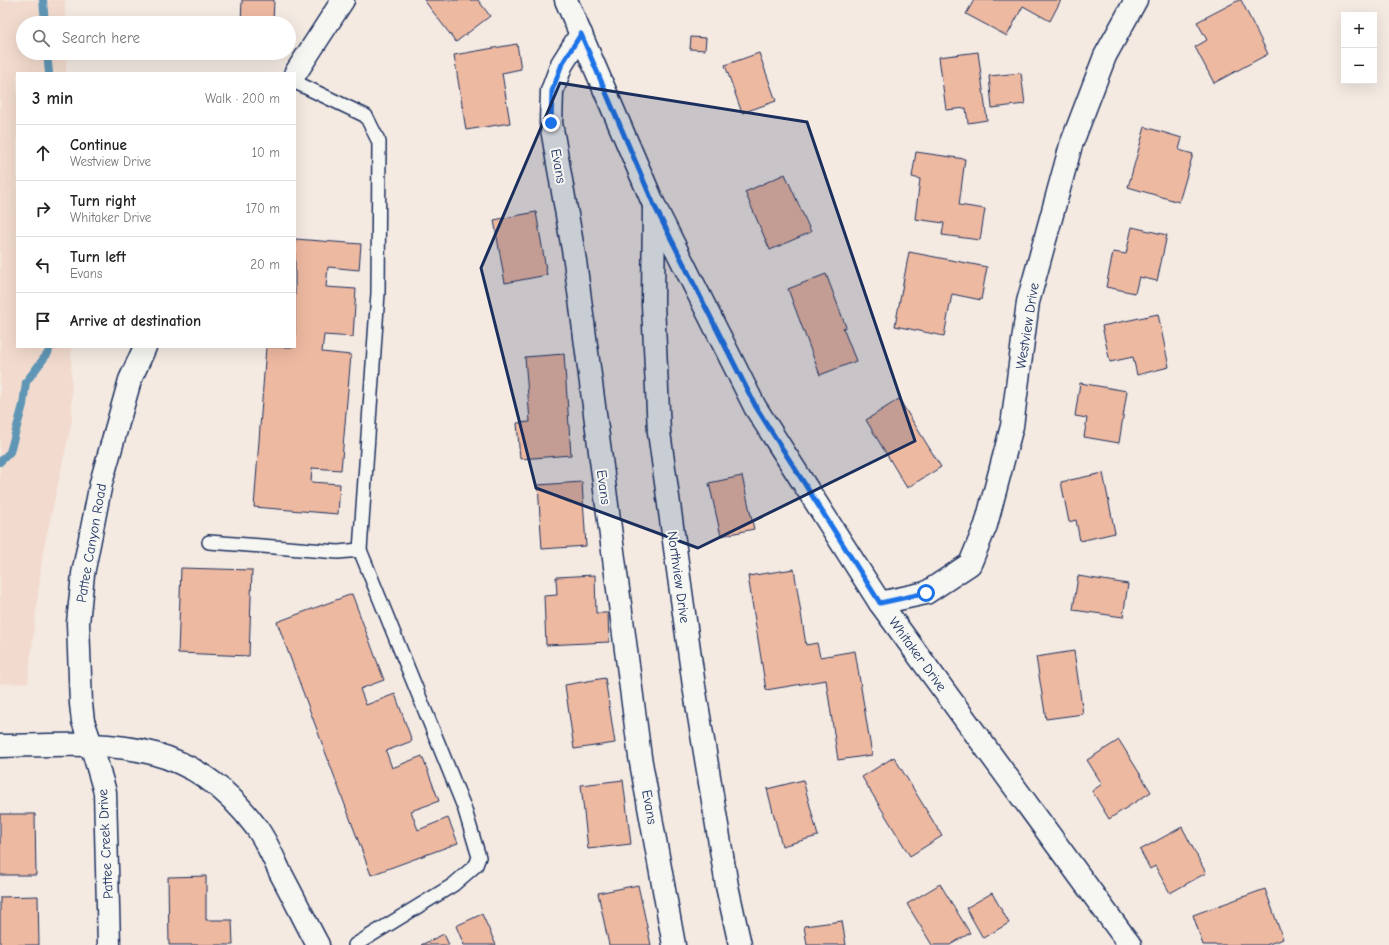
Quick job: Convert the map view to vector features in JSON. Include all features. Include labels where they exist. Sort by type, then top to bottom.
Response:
[{"type":"street","points":[[296,72],[343,0]]},
{"type":"street","name":"Whitaker Drive","points":[[566,0],[654,205],[756,407],[880,603],[1130,945]]},
{"type":"street","name":"Westview Drive","points":[[880,603],[926,593],[970,564],[973,558],[986,525],[1012,426],[1028,302],[1071,145],[1105,56],[1136,0]]},
{"type":"street","name":"Evans","points":[[581,34],[562,64],[552,91],[551,123],[575,261],[640,757],[674,945]]},
{"type":"street","name":"Northview Drive","points":[[654,205],[653,304],[659,432],[694,686],[726,886],[740,945]]},
{"type":"street","name":"Pattee Canyon Road","points":[[91,744],[83,721],[80,704],[78,623],[83,574],[101,483],[130,380],[145,348]]},
{"type":"street","points":[[0,746],[91,744],[139,749],[174,760],[198,772],[218,787],[239,807],[256,828],[318,945]]},
{"type":"street","name":"Pattee Creek Drive","points":[[91,744],[105,792],[109,945]]},
{"type":"lane","points":[[296,82],[366,116],[379,142],[378,292],[360,550],[464,808],[479,857],[476,865],[453,884],[355,945]]},
{"type":"lane","points":[[209,542],[338,552],[360,550]]},
{"type":"highlighted area","points":[[560,83],[807,122],[915,441],[698,548],[536,488],[481,268]]},
{"type":"shaded area","points":[[0,0],[65,0],[65,16],[16,16],[16,60],[66,60],[66,72],[16,72],[16,348],[71,348],[72,421],[43,552],[28,683],[0,684]]},
{"type":"building","points":[[242,0],[274,0],[273,16],[241,16]]},
{"type":"building","points":[[424,0],[478,0],[490,16],[456,42]]},
{"type":"building","points":[[974,0],[1061,0],[1050,21],[1023,6],[1007,36],[966,14]]},
{"type":"building","points":[[1241,0],[1268,54],[1214,83],[1195,47],[1207,40],[1197,22]]},
{"type":"building","points":[[691,37],[706,38],[705,50],[690,49]]},
{"type":"building","points":[[517,44],[521,69],[502,73],[510,123],[466,130],[454,55]]},
{"type":"building","points":[[978,52],[987,120],[968,123],[966,108],[946,110],[939,57]]},
{"type":"building","points":[[759,53],[776,101],[742,113],[725,65]]},
{"type":"building","points":[[1021,73],[1025,104],[992,108],[989,76]]},
{"type":"building","points":[[1145,127],[1182,138],[1179,150],[1193,154],[1179,202],[1128,187]]},
{"type":"building","points":[[916,152],[965,159],[959,205],[985,209],[980,240],[942,235],[944,223],[915,219],[920,179],[912,177]]},
{"type":"building","points":[[785,174],[811,232],[770,250],[745,192]]},
{"type":"building","points":[[536,212],[547,275],[505,283],[494,220]]},
{"type":"building","points":[[1132,227],[1167,235],[1157,281],[1139,277],[1135,293],[1106,287],[1113,252],[1126,254]]},
{"type":"building","points":[[296,239],[361,244],[359,270],[328,267],[326,287],[356,289],[353,337],[324,335],[322,352],[351,355],[341,470],[312,468],[311,482],[340,484],[338,514],[254,507],[266,348],[296,348]]},
{"type":"building","points":[[909,252],[987,267],[981,300],[952,294],[944,336],[895,326]]},
{"type":"building","points":[[826,274],[846,327],[843,328],[856,361],[820,375],[788,289]]},
{"type":"building","points":[[1158,314],[1169,367],[1137,375],[1133,357],[1110,362],[1102,326]]},
{"type":"building","points":[[564,354],[571,455],[520,459],[517,423],[530,422],[525,357]]},
{"type":"building","points":[[1080,383],[1127,391],[1119,443],[1084,437],[1087,418],[1075,416]]},
{"type":"building","points":[[899,399],[941,467],[907,488],[866,420]]},
{"type":"building","points":[[1103,473],[1115,533],[1080,541],[1076,520],[1069,522],[1061,482]]},
{"type":"building","points":[[742,476],[754,529],[721,536],[709,483]]},
{"type":"building","points":[[582,482],[586,546],[542,549],[538,485]]},
{"type":"building","points":[[181,568],[252,570],[249,656],[178,653]]},
{"type":"building","points":[[794,569],[806,645],[817,643],[820,657],[855,651],[872,755],[838,760],[826,680],[766,690],[748,576]]},
{"type":"building","points":[[595,575],[596,613],[608,613],[609,642],[546,645],[544,596],[557,595],[556,577]]},
{"type":"building","points":[[1078,576],[1128,584],[1123,617],[1073,610]]},
{"type":"building","points":[[352,594],[384,680],[360,689],[366,705],[395,694],[412,741],[386,751],[392,768],[422,756],[439,801],[411,811],[418,830],[448,818],[458,843],[371,875],[277,622]]},
{"type":"building","points":[[1074,651],[1083,714],[1046,719],[1036,657]]},
{"type":"building","points":[[605,678],[615,743],[574,749],[565,685]]},
{"type":"building","points":[[1119,740],[1151,792],[1109,819],[1092,791],[1102,784],[1087,760]]},
{"type":"building","points":[[894,757],[942,836],[910,856],[862,777]]},
{"type":"building","points":[[623,780],[631,844],[588,849],[581,785]]},
{"type":"building","points":[[803,780],[818,836],[782,846],[767,789]]},
{"type":"building","points":[[0,814],[35,814],[36,875],[0,875]]},
{"type":"building","points":[[1182,827],[1206,873],[1170,893],[1155,866],[1150,869],[1140,850]]},
{"type":"building","points":[[206,876],[206,920],[232,920],[233,945],[169,945],[168,877]]},
{"type":"building","points":[[940,884],[970,933],[950,945],[932,945],[907,904]]},
{"type":"building","points":[[638,885],[651,945],[609,945],[598,893]]},
{"type":"building","points":[[1265,889],[1283,939],[1266,945],[1203,945],[1193,915]]},
{"type":"building","points":[[992,893],[1009,923],[983,938],[966,908]]},
{"type":"building","points":[[38,896],[39,945],[0,945],[0,897]]},
{"type":"building","points":[[482,914],[496,945],[464,945],[456,926]]},
{"type":"building","points":[[842,921],[846,945],[807,945],[804,926]]},
{"type":"building","points":[[444,934],[449,945],[421,945]]},
{"type":"waterway","points":[[43,0],[44,16]]},
{"type":"waterway","points":[[48,60],[49,72]]},
{"type":"waterway","points":[[0,462],[10,452],[23,405],[26,382],[48,353],[50,348]]},
{"type":"route","points":[[551,123],[552,91],[562,64],[581,34],[654,205],[756,407],[880,603],[926,593]]}]
